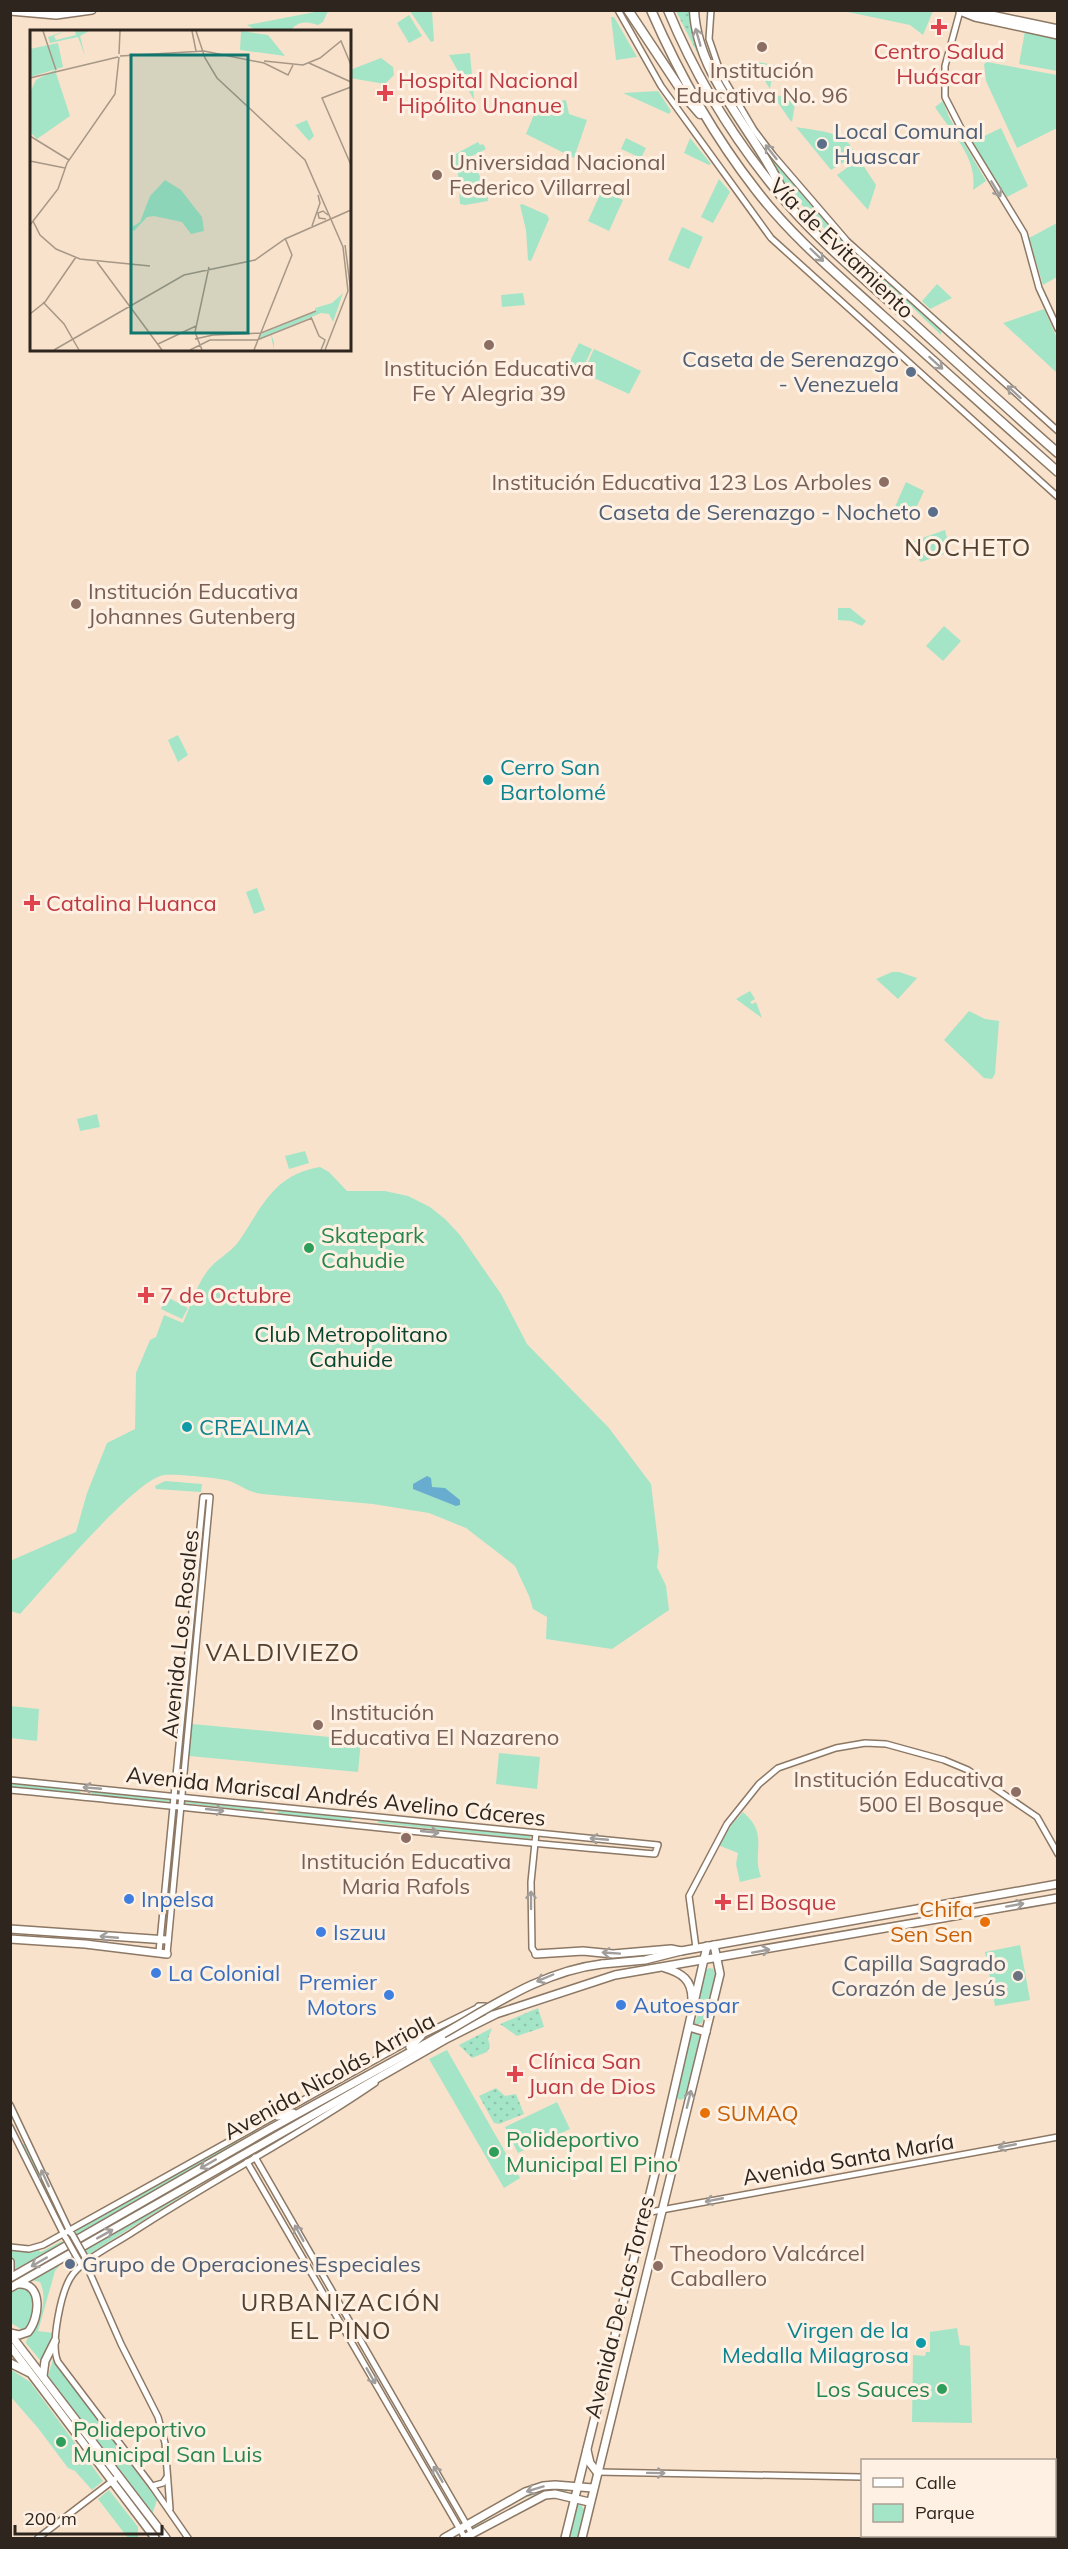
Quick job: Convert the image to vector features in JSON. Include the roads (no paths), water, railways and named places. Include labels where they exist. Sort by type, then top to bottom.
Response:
[{"type":"highway","points":[[628,10],[687,99],[709,122]]},
{"type":"highway","name":"Vía de Evitamiento","points":[[651,10],[673,59],[709,122],[756,191],[802,242],[1058,472]]},
{"type":"highway","name":"Vía de Evitamiento","points":[[668,10],[695,68],[729,125],[789,205],[851,267],[1058,453]]},
{"type":"highway","points":[[694,10],[697,36],[711,69],[779,183],[789,205]]},
{"type":"main road","points":[[10,11],[56,15],[92,10]]},
{"type":"main road","points":[[960,10],[1058,29]]},
{"type":"main road","points":[[960,10],[975,17],[1058,35]]},
{"type":"main road","points":[[536,1954],[583,1951],[613,1954],[671,1949],[681,1951],[1058,1884]]},
{"type":"main road","name":"Avenida Nicolás Arriola","points":[[14,2286],[491,2016],[615,1975],[718,1959],[1058,1898]]},
{"type":"main road","points":[[10,1929],[164,1940]]},
{"type":"main road","points":[[10,1939],[167,1954]]},
{"type":"main road","name":"Avenida De Las Torres","points":[[582,2538],[720,1974],[718,1959],[711,1946]]},
{"type":"main road","name":"Avenida De Las Torres","points":[[565,2538],[704,1961],[711,1946]]},
{"type":"main road","name":"Avenida Nicolás Arriola","points":[[10,2278],[350,2085],[543,1979],[565,1970],[645,1960],[681,1951]]},
{"type":"main road","points":[[663,1968],[686,1977],[692,1990],[693,2010]]},
{"type":"main road","points":[[479,2007],[485,2007],[491,2016]]},
{"type":"main road","points":[[688,2027],[706,2032]]},
{"type":"main road","points":[[350,2085],[363,2073],[414,2045],[421,2036]]},
{"type":"main road","points":[[278,2116],[302,2112]]},
{"type":"main road","points":[[10,2262],[10,2271]]},
{"type":"main road","points":[[10,2334],[26,2333],[34,2322],[36,2300],[35,2291],[29,2285],[14,2286]]},
{"type":"main road","points":[[615,2332],[631,2336]]},
{"type":"main road","points":[[10,2334],[38,2376],[116,2478],[166,2538]]},
{"type":"main road","points":[[38,2376],[55,2341]]},
{"type":"main road","points":[[10,2346],[38,2376]]},
{"type":"main road","points":[[10,2363],[38,2376]]},
{"type":"main road","points":[[586,2447],[590,2463],[597,2472]]},
{"type":"main road","points":[[116,2478],[155,2538]]},
{"type":"main road","points":[[444,2538],[525,2492],[543,2486],[593,2488]]},
{"type":"main road","points":[[464,2538],[544,2495],[555,2494],[589,2502]]},
{"type":"street","points":[[618,10],[661,86],[771,238],[1058,497]]},
{"type":"street","points":[[711,10],[709,39],[721,74],[754,130],[773,155],[847,241],[1058,431]]},
{"type":"street","points":[[960,10],[945,66],[945,97],[966,138],[1024,233],[1034,270],[1058,329]]},
{"type":"street","name":"Avenida Los Rosales","points":[[167,1954],[164,1940],[176,1805],[178,1796],[210,1497],[202,1497],[178,1796]]},
{"type":"street","points":[[696,1948],[689,1896],[727,1824],[759,1784],[778,1768],[836,1748],[866,1743],[886,1744],[941,1759],[968,1770],[1036,1817],[1058,1854]]},
{"type":"street","name":"Avenida Mariscal Andrés Avelino Cáceres","points":[[10,1780],[658,1845],[655,1854],[535,1844],[176,1805],[10,1790]]},
{"type":"street","points":[[536,1833],[531,1882],[531,1938],[532,1948],[536,1954]]},
{"type":"street","points":[[621,1851],[622,1841]]},
{"type":"street","name":"Avenida Los Rosales","points":[[159,1952],[164,1940]]},
{"type":"street","points":[[10,2247],[34,2248],[71,2233],[173,2172],[421,2036],[479,2007]]},
{"type":"street","points":[[188,2538],[56,2358],[55,2341],[70,2277],[86,2260],[341,2106],[393,2070]]},
{"type":"street","points":[[10,2105],[86,2260],[121,2344],[158,2417],[165,2443],[170,2512]]},
{"type":"street","points":[[10,2127],[80,2264],[89,2271]]},
{"type":"street","name":"Avenida Santa María","points":[[645,2213],[1058,2137]]},
{"type":"street","points":[[255,2157],[472,2534]]},
{"type":"street","points":[[247,2162],[464,2538]]},
{"type":"street","points":[[259,2181],[266,2176]]},
{"type":"street","points":[[280,2217],[287,2213]]},
{"type":"street","points":[[306,2262],[313,2258]]},
{"type":"street","points":[[327,2300],[334,2296]]},
{"type":"street","points":[[361,2358],[369,2354]]},
{"type":"street","points":[[597,2472],[861,2477]]},
{"type":"street","points":[[152,2486],[163,2483],[167,2476]]},
{"type":"street","points":[[38,2538],[116,2478]]},
{"type":"street","points":[[440,2494],[447,2490]]},
{"type":"water","points":[[427,1476],[431,1478],[432,1487],[445,1488],[460,1500],[460,1505],[456,1506],[413,1489],[413,1484]]},
{"type":"place","name":"Centro Salud Huáscar","points":[[939,27]]},
{"type":"place","name":"Institución Educativa No. 96","points":[[762,47]]},
{"type":"place","name":"Hospital Nacional Hipólito Unanue","points":[[385,93]]},
{"type":"place","name":"Local Comunal Huascar","points":[[822,144]]},
{"type":"place","name":"Universidad Nacional Federico Villarreal","points":[[437,175]]},
{"type":"place","name":"Institución Educativa Fe Y Alegria 39","points":[[489,345]]},
{"type":"place","name":"Caseta de Serenazgo - Venezuela","points":[[911,372]]},
{"type":"place","name":"Institución Educativa 123 Los Arboles","points":[[884,482]]},
{"type":"place","name":"Caseta de Serenazgo - Nocheto","points":[[933,512]]},
{"type":"place","name":"Institución Educativa Johannes Gutenberg","points":[[76,604]]},
{"type":"place","name":"Cerro San Bartolomé","points":[[488,780]]},
{"type":"place","name":"Catalina Huanca","points":[[32,903]]},
{"type":"place","name":"Skatepark Cahudie","points":[[309,1248]]},
{"type":"place","name":"7 de Octubre","points":[[146,1295]]},
{"type":"place","name":"CREALIMA","points":[[187,1427]]},
{"type":"place","name":"Institución Educativa El Nazareno","points":[[318,1725]]},
{"type":"place","name":"Institución Educativa 500 El Bosque","points":[[1016,1792]]},
{"type":"place","name":"Institución Educativa Maria Rafols","points":[[406,1838]]},
{"type":"place","name":"Inpelsa","points":[[129,1899]]},
{"type":"place","name":"El Bosque","points":[[723,1902]]},
{"type":"place","name":"Chifa Sen Sen","points":[[985,1922]]},
{"type":"place","name":"Iszuu","points":[[321,1932]]},
{"type":"place","name":"La Colonial","points":[[156,1973]]},
{"type":"place","name":"Capilla Sagrado Corazón de Jesús","points":[[1018,1976]]},
{"type":"place","name":"Premier Motors","points":[[389,1995]]},
{"type":"place","name":"Autoespar","points":[[621,2005]]},
{"type":"place","name":"Clínica San Juan de Dios","points":[[515,2074]]},
{"type":"place","name":"SUMAQ","points":[[705,2113]]},
{"type":"place","name":"Polideportivo Municipal El Pino","points":[[494,2152]]},
{"type":"place","name":"Grupo de Operaciones Especiales","points":[[70,2264]]},
{"type":"place","name":"Theodoro Valcárcel Caballero","points":[[658,2266]]},
{"type":"place","name":"Virgen de la Medalla Milagrosa","points":[[921,2343]]},
{"type":"place","name":"Los Sauces","points":[[942,2389]]},
{"type":"place","name":"Polideportivo Municipal San Luis","points":[[61,2442]]},
{"type":"district","name":"NOCHETO","points":[[968,547]]},
{"type":"district","name":"VALDIVIEZO","points":[[283,1652]]},
{"type":"district","name":"URBANIZACIÓN EL PINO","points":[[341,2316]]},
{"type":"park label","name":"Club Metropolitano Cahuide","points":[[351,1346]]}]
